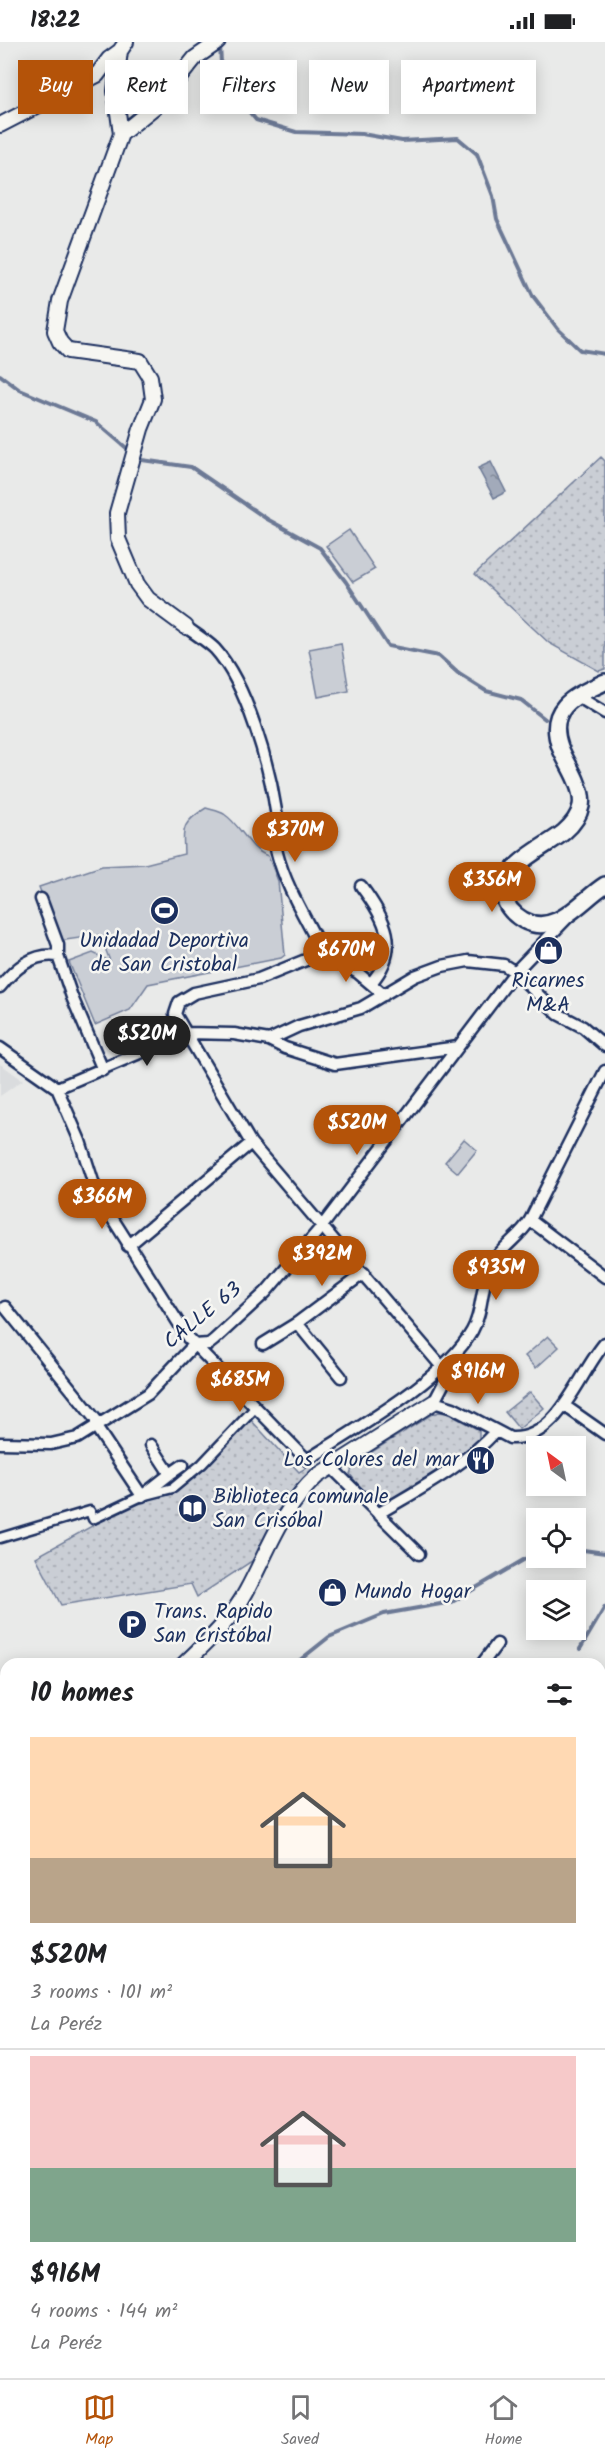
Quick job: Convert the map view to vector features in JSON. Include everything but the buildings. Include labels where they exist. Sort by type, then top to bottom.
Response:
[{"type":"main road","points":[[605,682],[577,696],[564,705],[558,713],[555,731],[560,748],[582,796],[581,807],[576,819],[566,831],[521,863],[505,882],[504,892],[506,904],[512,912],[530,923],[539,925],[571,914],[590,894],[605,885]]},
{"type":"street","points":[[121,134],[157,105],[195,58],[218,42]]},
{"type":"street","points":[[123,47],[115,91],[121,134],[60,301],[55,331],[60,342],[68,351],[140,361],[150,377],[153,399],[141,429],[117,513],[118,539],[137,584],[148,599],[215,649],[236,680],[261,742],[269,774],[277,814],[276,849],[281,867],[323,953],[371,983],[384,995]]},
{"type":"street","points":[[0,125],[97,75],[109,59],[123,47]]},
{"type":"street","points":[[577,696],[605,713]]},
{"type":"street","points":[[361,886],[384,919],[387,940],[386,958],[382,971],[371,983]]},
{"type":"street","points":[[41,899],[58,945],[58,956],[72,998],[103,1070]]},
{"type":"street","name":"CALLE 63","points":[[0,1443],[51,1444],[77,1438],[148,1394],[194,1345],[209,1344],[234,1323],[266,1292],[323,1225],[515,972],[571,914]]},
{"type":"street","points":[[323,953],[267,976],[194,993],[179,1002],[175,1014],[251,1143],[442,1367]]},
{"type":"street","points":[[0,987],[13,970],[31,960],[48,955],[58,956]]},
{"type":"street","points":[[269,1040],[299,1026],[361,1008],[415,976],[442,966],[468,961],[504,965],[515,972],[558,1014],[583,1028],[605,1046]]},
{"type":"street","points":[[57,1088],[187,1033],[234,1034],[269,1040],[285,1048],[335,1064],[458,1047]]},
{"type":"street","points":[[0,1048],[57,1088],[80,1141],[97,1194],[128,1246],[194,1345],[307,1460],[378,1414],[442,1367],[464,1344]]},
{"type":"street","points":[[190,1658],[233,1612],[247,1590],[279,1522],[304,1487],[331,1467],[434,1402],[474,1328],[490,1267],[497,1255],[525,1229],[531,1220],[605,1071]]},
{"type":"street","points":[[128,1246],[251,1143]]},
{"type":"street","points":[[531,1220],[605,1277]]},
{"type":"street","points":[[263,1344],[297,1323],[364,1273]]},
{"type":"street","points":[[5,1307],[96,1420],[96,1427],[142,1497]]},
{"type":"street","points":[[297,1323],[341,1377]]},
{"type":"street","points":[[434,1402],[453,1408],[510,1438],[529,1437],[565,1406],[592,1358],[605,1343]]},
{"type":"street","points":[[565,1406],[605,1434]]},
{"type":"street","points":[[0,1538],[90,1511],[93,1519],[142,1497],[173,1488],[202,1464],[255,1407]]},
{"type":"street","points":[[378,1414],[390,1431]]},
{"type":"street","points":[[378,1514],[452,1469],[478,1450],[496,1431]]},
{"type":"street","points":[[151,1445],[170,1474]]},
{"type":"street","points":[[142,1497],[183,1465]]},
{"type":"street","points":[[331,1467],[419,1554]]},
{"type":"street","points":[[486,1658],[497,1644]]},
{"type":"shaded area","points":[[0,1064],[23,1080],[0,1096]]},
{"type":"green space","points":[[601,457],[605,461],[605,669],[599,671],[549,643],[475,574]]},
{"type":"green space","points":[[349,530],[375,569],[353,582],[326,546]]},
{"type":"green space","points":[[341,643],[349,691],[318,697],[309,649]]},
{"type":"green space","name":"Unidadad Deportiva de San Cristobal","points":[[206,808],[224,814],[255,848],[268,856],[278,881],[285,955],[281,958],[148,984],[130,1010],[95,1025],[69,962],[93,953],[110,961],[100,935],[59,941],[39,887],[102,866],[145,864],[184,854],[185,827],[192,818]]},
{"type":"green space","points":[[464,1139],[477,1150],[458,1173],[445,1162]]},
{"type":"green space","points":[[548,1336],[559,1347],[536,1368],[525,1356]]},
{"type":"green space","points":[[530,1392],[544,1408],[519,1429],[505,1412]]},
{"type":"green space","points":[[447,1413],[479,1430],[479,1445],[386,1508],[361,1489],[350,1474],[354,1463],[432,1414]]},
{"type":"green space","points":[[250,1419],[299,1472],[311,1465],[321,1477],[278,1525],[252,1561],[197,1597],[191,1584],[61,1605],[36,1557],[137,1501],[174,1490]]},
{"type":"water","points":[[491,462],[506,492],[494,498],[478,468]]},
{"type":"waterway","points":[[220,46],[222,79],[256,120],[296,132],[362,134],[402,141],[458,138],[477,154],[493,196],[497,219],[533,296],[558,329],[580,350],[605,354]]},
{"type":"waterway","points":[[0,375],[20,390],[96,422],[130,451]]},
{"type":"waterway","points":[[138,457],[142,460],[191,467],[267,519],[320,548],[346,582],[388,646],[439,656],[459,674],[486,691],[521,700],[545,719]]},
{"type":"waterway","points":[[586,1550],[605,1553]]},
{"type":"waterway","points":[[303,1658],[329,1637],[384,1614],[452,1602],[526,1558]]},
{"type":"waterway","points":[[580,1649],[605,1607]]},
{"type":"place","name":"Unidadad Deportiva de San Cristobal","points":[[164,910]]},
{"type":"place","name":"Ricarnes M&A","points":[[548,950]]},
{"type":"place","name":"Los Colores del mar","points":[[480,1460]]},
{"type":"place","name":"Biblioteca comunale San Crisóbal","points":[[192,1509]]},
{"type":"place","name":"Mundo Hogar","points":[[333,1592]]},
{"type":"place","name":"Trans. Rapido San Cristóbal","points":[[133,1624]]}]
